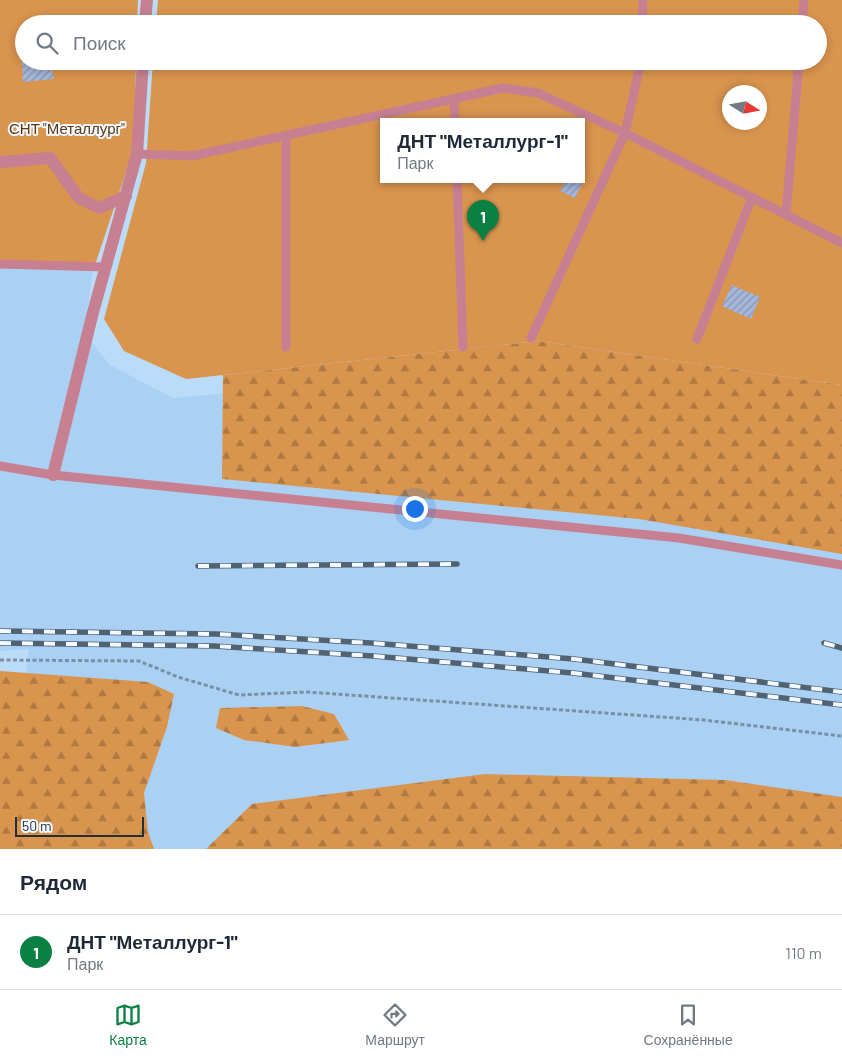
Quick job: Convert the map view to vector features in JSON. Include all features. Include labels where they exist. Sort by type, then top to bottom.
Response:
[{"type":"street","points":[[146,15],[147,0]]},
{"type":"street","points":[[53,475],[137,154],[142,70]]},
{"type":"street","points":[[0,162],[50,158],[78,198],[99,208],[126,196]]},
{"type":"lane","points":[[642,15],[643,0]]},
{"type":"lane","points":[[803,15],[804,0]]},
{"type":"lane","points":[[531,338],[625,133],[639,70]]},
{"type":"lane","points":[[786,214],[798,70]]},
{"type":"lane","points":[[137,154],[192,156],[502,88],[538,93],[625,133],[842,243]]},
{"type":"lane","points":[[454,99],[455,118]]},
{"type":"lane","points":[[286,136],[286,346]]},
{"type":"lane","points":[[457,183],[463,347]]},
{"type":"lane","points":[[697,339],[752,197]]},
{"type":"lane","points":[[0,264],[106,267]]},
{"type":"lane","points":[[0,466],[53,475],[679,538],[842,565]]},
{"type":"path","points":[[0,660],[140,660],[178,677],[239,695],[317,693],[704,720],[842,736]]},
{"type":"shaded area","points":[[0,264],[49,270],[93,270],[84,333],[110,365],[173,398],[467,371],[842,405],[842,849],[3,849],[29,649],[0,651]]},
{"type":"green space","name":"СНТ \"Металлург\"","points":[[0,0],[138,0],[137,15],[15,15],[15,70],[136,70],[134,148],[94,268],[0,262]]},
{"type":"green space","points":[[158,0],[842,0],[842,385],[538,341],[186,379],[124,351],[104,319],[146,163],[152,70],[827,70],[827,15],[157,15]]},
{"type":"green space","points":[[538,341],[842,385],[842,554],[639,519],[222,479],[223,375]]},
{"type":"green space","points":[[0,671],[148,682],[174,694],[167,727],[144,793],[148,832],[154,849],[0,849]]},
{"type":"green space","points":[[302,706],[334,714],[349,740],[295,747],[244,740],[216,728],[220,708]]},
{"type":"green space","points":[[485,774],[725,780],[842,797],[842,849],[206,849],[252,804]]},
{"type":"building","points":[[22,70],[52,70],[54,79],[23,82]]},
{"type":"building","points":[[564,183],[582,183],[575,198],[560,191]]},
{"type":"building","points":[[732,285],[760,297],[751,319],[722,306]]},
{"type":"railway","points":[[198,566],[457,564]]},
{"type":"railway","points":[[0,631],[216,634],[371,643],[574,659],[842,692]]},
{"type":"railway","points":[[0,643],[214,646],[373,656],[573,673],[842,705]]},
{"type":"railway","points":[[824,643],[842,648]]},
{"type":"place","name":"ДНТ \"Металлург-1\"","points":[[483,241]]}]
